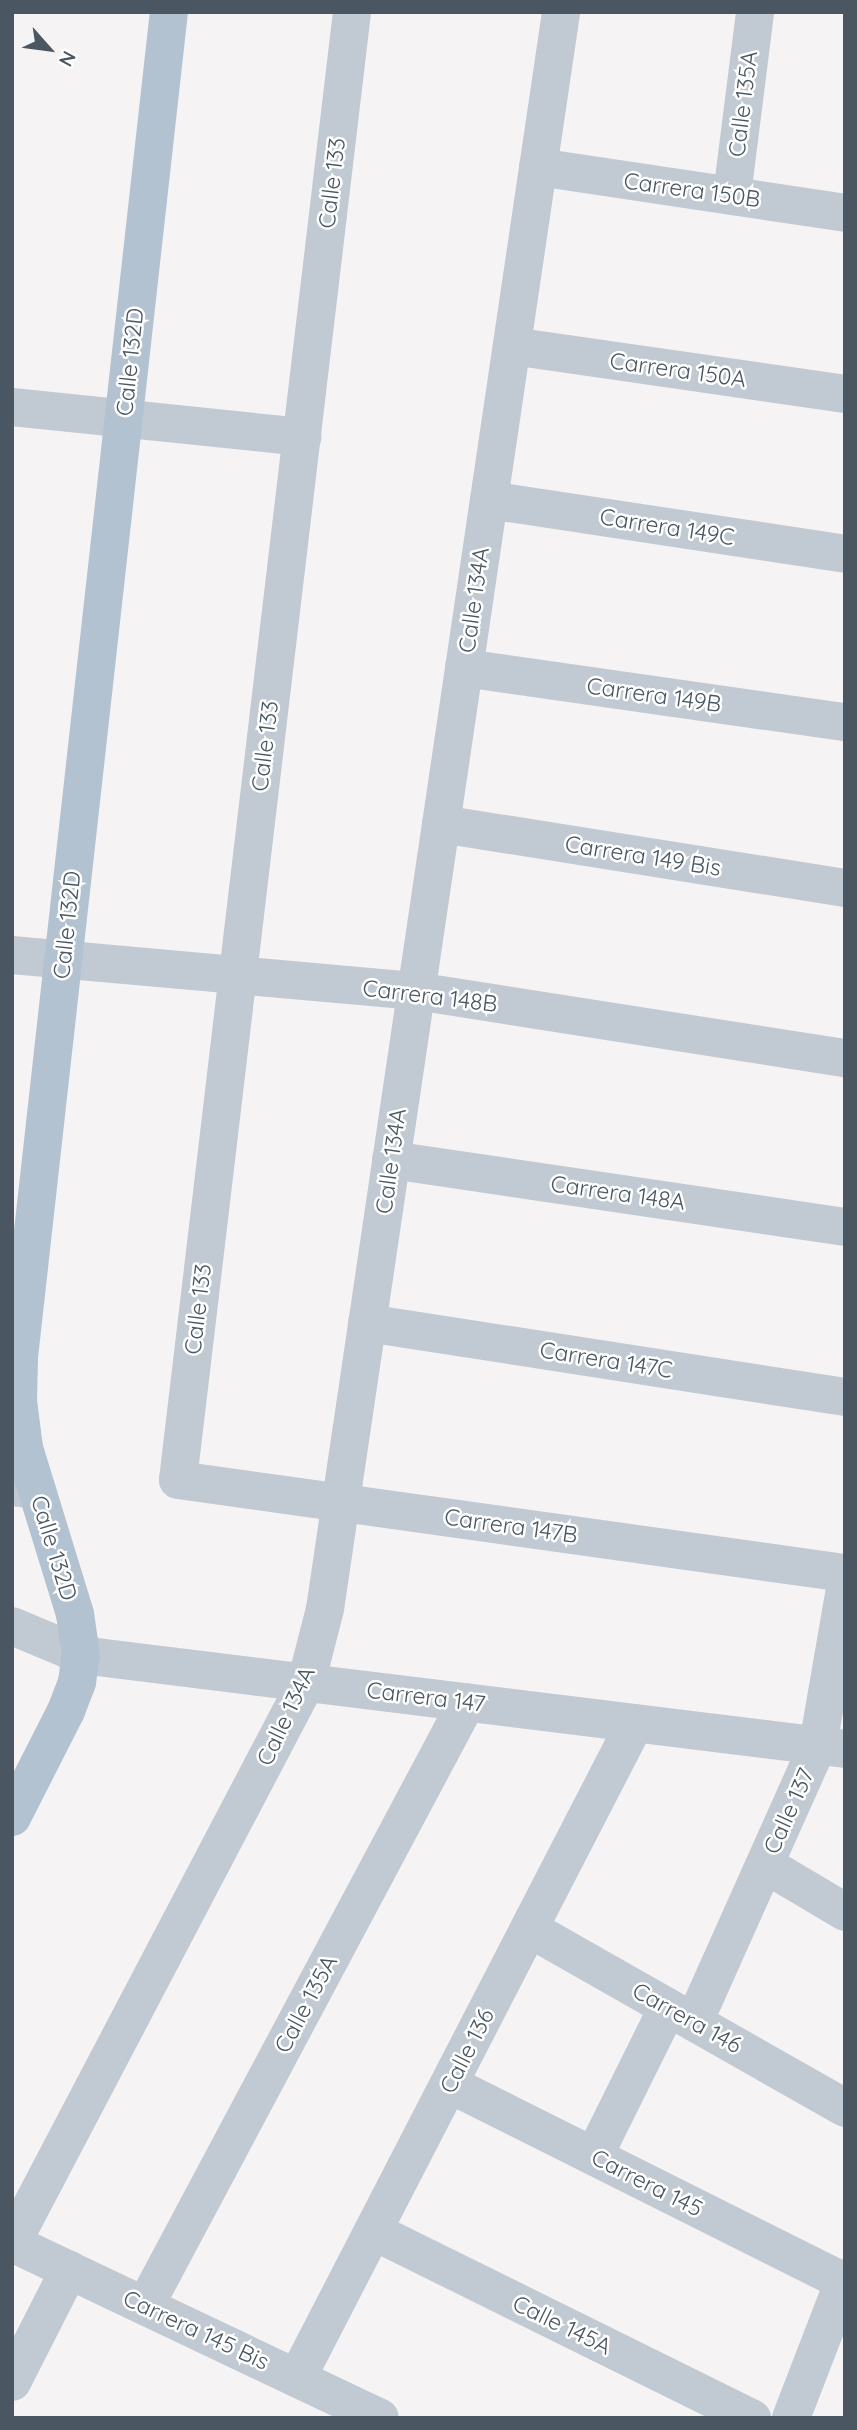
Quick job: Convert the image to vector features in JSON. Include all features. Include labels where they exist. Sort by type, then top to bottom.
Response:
[{"type":"main road","name":"Calle 132D","points":[[13,1815],[66,1711],[77,1682],[81,1655],[75,1614],[24,1489],[24,1448],[18,1401],[19,1357],[169,12]]},
{"type":"street","name":"Calle 133","points":[[178,1480],[352,12]]},
{"type":"street","name":"Calle 134A","points":[[12,2243],[306,1683],[325,1608],[561,12]]},
{"type":"street","name":"Calle 135A","points":[[732,195],[755,12]]},
{"type":"street","name":"Carrera 150B","points":[[538,167],[845,213]]},
{"type":"street","name":"Carrera 150A","points":[[512,346],[845,394]]},
{"type":"street","points":[[12,407],[123,421],[302,437]]},
{"type":"street","name":"Carrera 149C","points":[[489,500],[845,554]]},
{"type":"street","name":"Carrera 149B","points":[[464,668],[845,722]]},
{"type":"street","name":"Carrera 149 Bis","points":[[441,824],[845,888]]},
{"type":"street","name":"Carrera 148B","points":[[12,955],[416,991],[845,1058]]},
{"type":"street","name":"Carrera 148A","points":[[391,1160],[845,1227]]},
{"type":"street","name":"Carrera 147C","points":[[367,1323],[845,1397]]},
{"type":"street","name":"Carrera 147B","points":[[178,1480],[845,1573]]},
{"type":"street","name":"Calle 137","points":[[594,2156],[681,2014],[832,1747],[845,1589]]},
{"type":"street","name":"Carrera 147","points":[[12,1626],[81,1655],[832,1747]]},
{"type":"street","name":"Calle 135A","points":[[145,2306],[467,1702]]},
{"type":"street","name":"Calle 136","points":[[297,2378],[635,1723]]},
{"type":"street","points":[[766,1865],[845,1912]]},
{"type":"street","name":"Carrera 146","points":[[530,1929],[845,2108]]},
{"type":"street","name":"Carrera 145","points":[[449,2084],[844,2281]]},
{"type":"street","name":"Calle 145A","points":[[373,2231],[752,2418]]},
{"type":"street","name":"Carrera 145 Bis","points":[[12,2243],[297,2378],[333,2408],[380,2418]]},
{"type":"street","points":[[12,2382],[69,2270]]},
{"type":"street","points":[[791,2418],[844,2281]]}]
